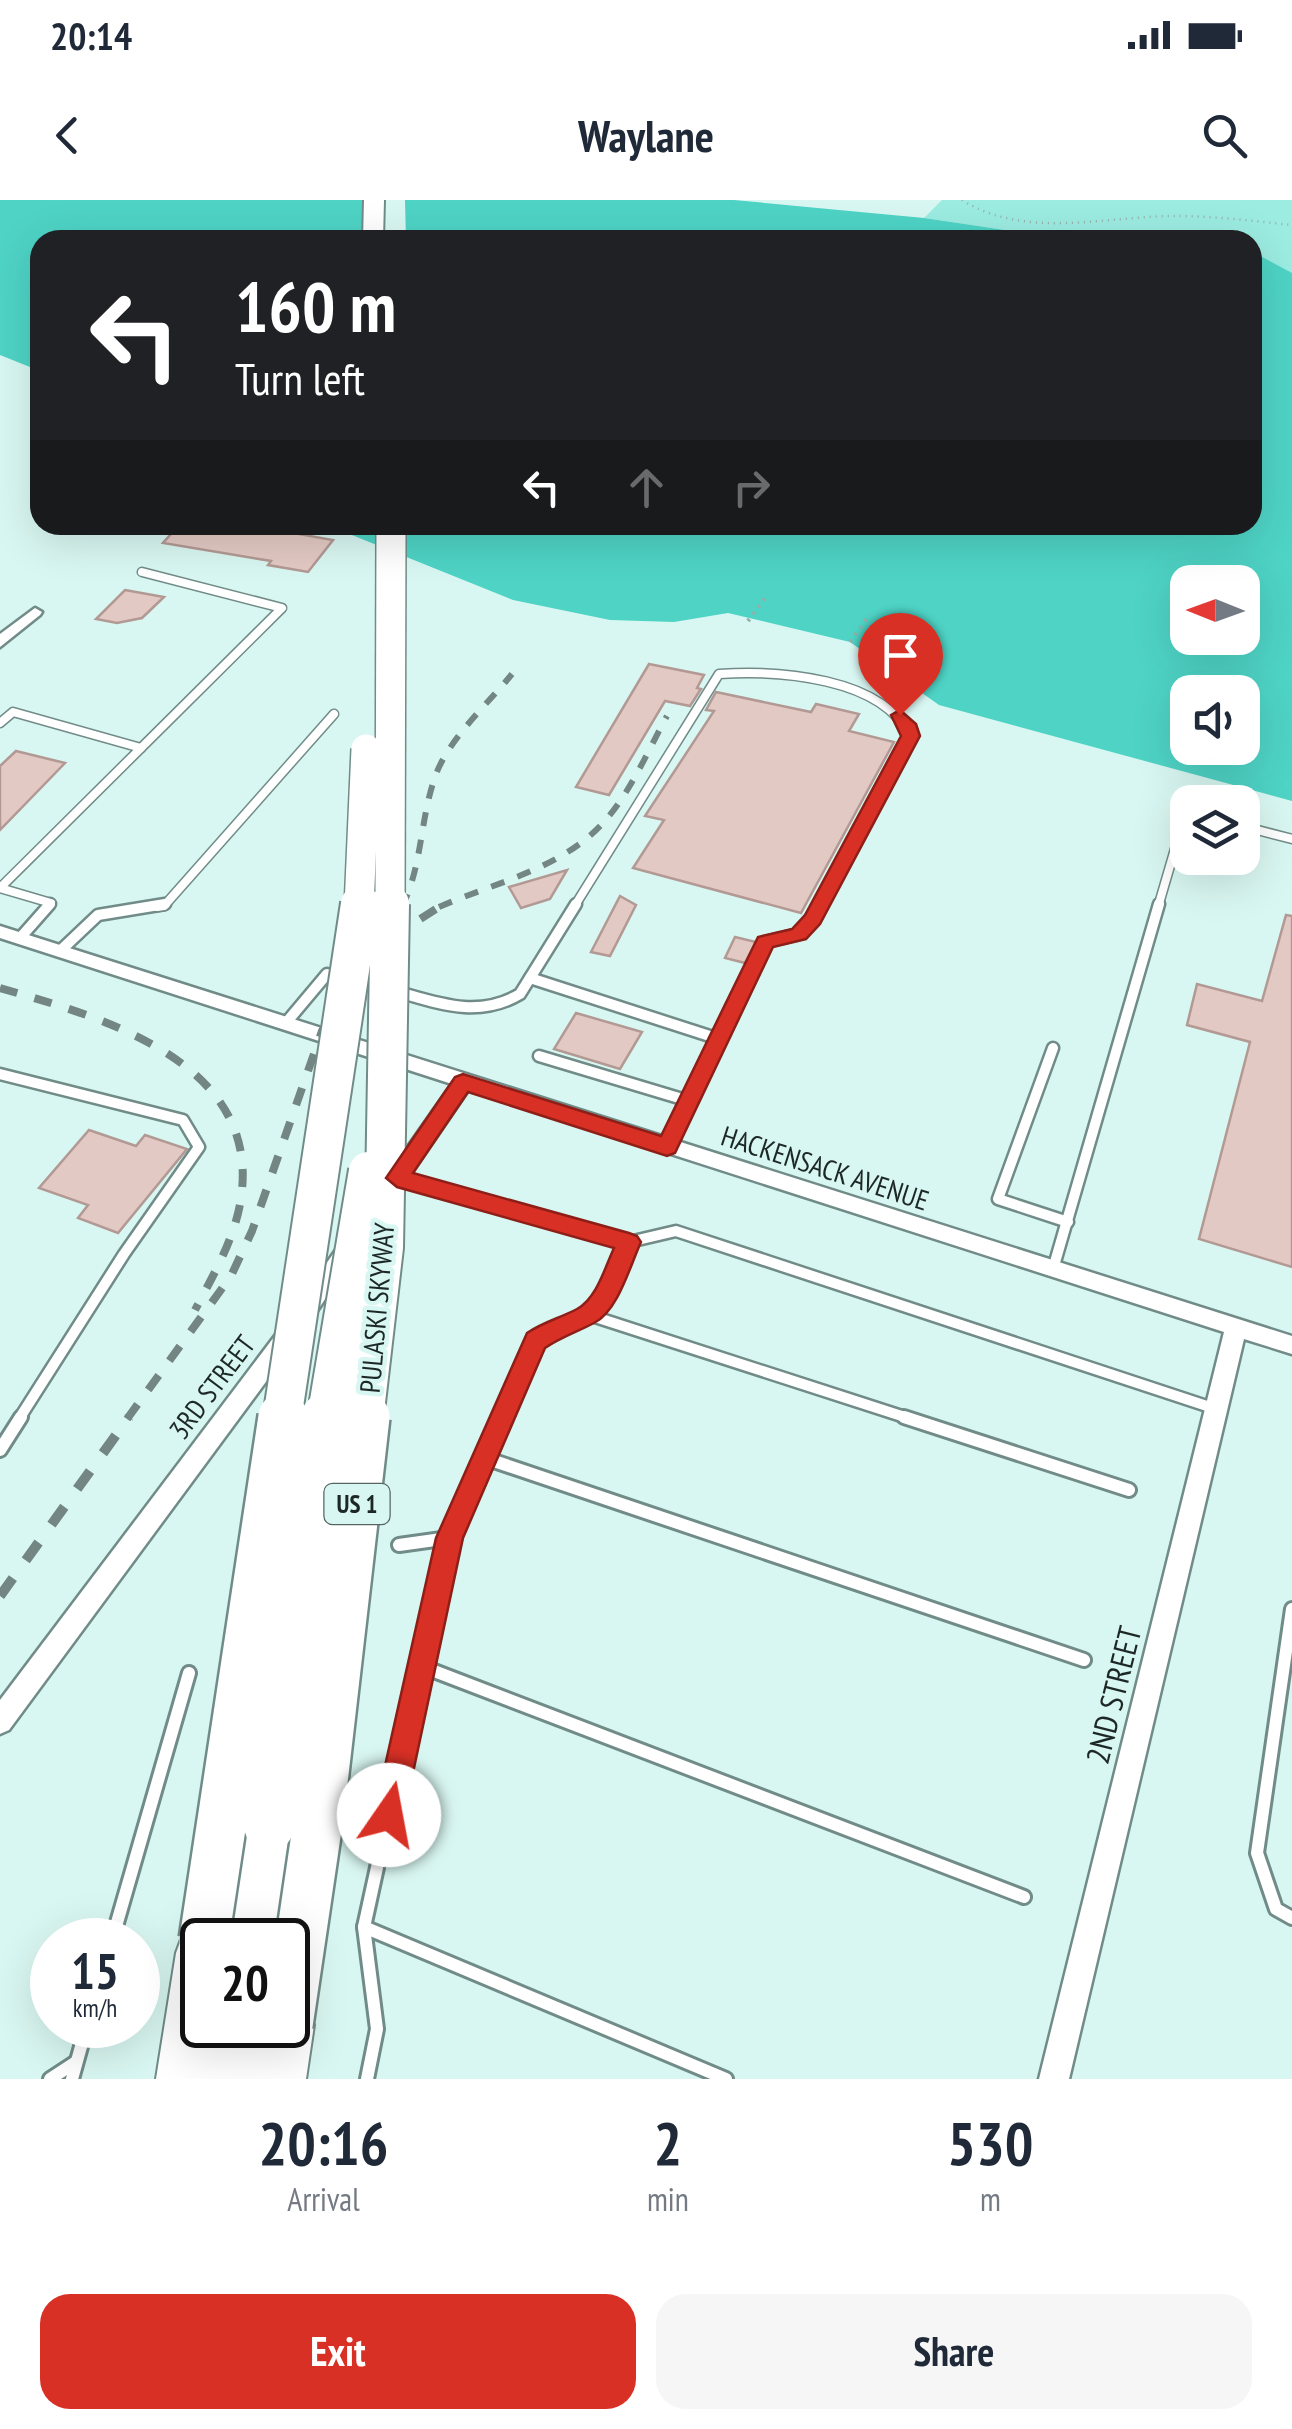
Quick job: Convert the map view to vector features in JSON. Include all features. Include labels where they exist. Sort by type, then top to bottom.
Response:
[{"type":"highway","points":[[374,200],[374,230]]},
{"type":"highway","points":[[391,200],[391,230]]},
{"type":"highway","name":"PULASKI SKYWAY","points":[[304,1918],[378,1331],[387,1179],[365,989],[362,888],[369,535]]},
{"type":"highway","name":"PULASKI SKYWAY","points":[[208,1918],[365,989],[390,535]]},
{"type":"highway","points":[[334,1352],[365,989]]},
{"type":"highway","points":[[255,1918],[334,1352],[366,1180],[365,989]]},
{"type":"highway","points":[[184,2079],[188,2048]]},
{"type":"highway","points":[[230,2079],[235,2048]]},
{"type":"highway","name":"PULASKI SKYWAY","points":[[278,2079],[284,2048]]},
{"type":"street","points":[[0,642],[35,612]]},
{"type":"street","name":"HACKENSACK AVENUE","points":[[0,932],[1292,1345]]},
{"type":"street","name":"3RD STREET","points":[[0,1722],[288,1336],[463,1082]]},
{"type":"street","name":"2ND STREET","points":[[1054,2079],[1236,1327]]},
{"type":"lane","points":[[20,938],[52,903],[0,888],[282,608],[142,572]]},
{"type":"lane","points":[[284,1024],[327,974],[365,989],[471,1010],[506,1005],[520,994],[720,674],[738,671],[790,675],[865,692],[900,715],[910,728],[910,736],[813,919],[799,934],[765,942],[667,1147]]},
{"type":"lane","points":[[0,723],[13,712],[141,748]]},
{"type":"lane","points":[[60,951],[98,915],[164,906],[334,714]]},
{"type":"lane","points":[[1260,831],[1292,839]]},
{"type":"lane","points":[[1052,1269],[1170,867]]},
{"type":"lane","points":[[530,978],[719,1039]]},
{"type":"lane","points":[[1053,1048],[998,1199],[1068,1222]]},
{"type":"lane","points":[[539,1056],[689,1101]]},
{"type":"lane","points":[[0,1074],[184,1120],[199,1147],[124,1254],[0,1450]]},
{"type":"lane","points":[[397,1178],[629,1242],[676,1230],[1216,1409]]},
{"type":"lane","points":[[368,2079],[377,2029],[364,1927],[449,1538],[536,1341],[559,1325],[589,1315],[603,1297],[629,1242]]},
{"type":"lane","points":[[589,1315],[1129,1490]]},
{"type":"lane","points":[[484,1458],[1084,1660]]},
{"type":"lane","points":[[399,1545],[449,1538]]},
{"type":"lane","points":[[1292,1609],[1257,1853],[1276,1909],[1292,1918]]},
{"type":"lane","points":[[422,1666],[1024,1897]]},
{"type":"lane","points":[[118,1918],[189,1674]]},
{"type":"lane","points":[[364,1927],[726,2079]]},
{"type":"lane","points":[[72,2079],[81,2048]]},
{"type":"lane","points":[[50,2079],[77,2062]]},
{"type":"path","points":[[962,200],[984,213],[1045,223],[1174,216],[1292,225]]},
{"type":"path","points":[[748,621],[768,594]]},
{"type":"path","points":[[850,642],[870,614]]},
{"type":"shaded area","points":[[0,200],[734,200],[1005,230],[30,230],[30,367],[0,355]]},
{"type":"shaded area","points":[[942,200],[1292,200],[1292,275],[1262,257],[1262,230],[1005,230],[924,218]]},
{"type":"shaded area","points":[[1262,257],[1292,273],[1292,801],[1260,792],[1260,785],[1233,785],[939,705],[850,642],[728,613],[674,622],[610,620],[513,600],[352,535],[1262,535]]},
{"type":"pier","points":[[364,200],[405,200],[406,230],[363,230]]},
{"type":"building","points":[[170,535],[305,535],[333,540],[308,572],[268,565],[271,561],[163,543]]},
{"type":"building","points":[[125,590],[164,597],[142,618],[117,623],[96,619]]},
{"type":"building","points":[[649,664],[704,675],[697,688],[701,689],[690,706],[665,701],[609,795],[576,787]]},
{"type":"building","points":[[716,692],[811,712],[816,704],[859,714],[849,731],[894,742],[801,913],[633,868],[664,820],[645,816],[714,711],[706,710]]},
{"type":"building","points":[[16,751],[65,763],[0,830],[0,766]]},
{"type":"building","points":[[567,870],[550,899],[521,908],[509,887]]},
{"type":"building","points":[[620,896],[636,905],[610,956],[591,952]]},
{"type":"building","points":[[1286,915],[1292,916],[1292,1267],[1199,1239],[1250,1042],[1187,1025],[1197,984],[1262,1001]]},
{"type":"building","points":[[735,937],[756,942],[745,963],[725,958]]},
{"type":"building","points":[[576,1013],[642,1032],[620,1069],[554,1049]]},
{"type":"building","points":[[89,1130],[136,1146],[145,1135],[187,1149],[118,1233],[78,1218],[88,1205],[39,1188]]},
{"type":"railway","points":[[402,907],[440,766],[457,737],[512,674]]},
{"type":"railway","points":[[440,907],[526,873],[586,839],[622,798],[667,716]]},
{"type":"railway","points":[[127,1419],[231,1276],[252,1231],[322,1031],[403,904]]},
{"type":"railway","points":[[440,907],[444,904]]},
{"type":"railway","points":[[390,938],[440,907]]},
{"type":"railway","points":[[0,988],[81,1013],[162,1050],[197,1076],[223,1107],[239,1145],[240,1206],[231,1237],[195,1310]]},
{"type":"railway","points":[[0,1596],[129,1417]]},
{"type":"route","points":[[389,1815],[449,1538],[536,1341],[559,1325],[589,1315],[603,1297],[629,1242],[397,1178],[463,1082],[667,1147],[765,942],[799,934],[813,919],[910,736],[910,728],[900,715]]}]
